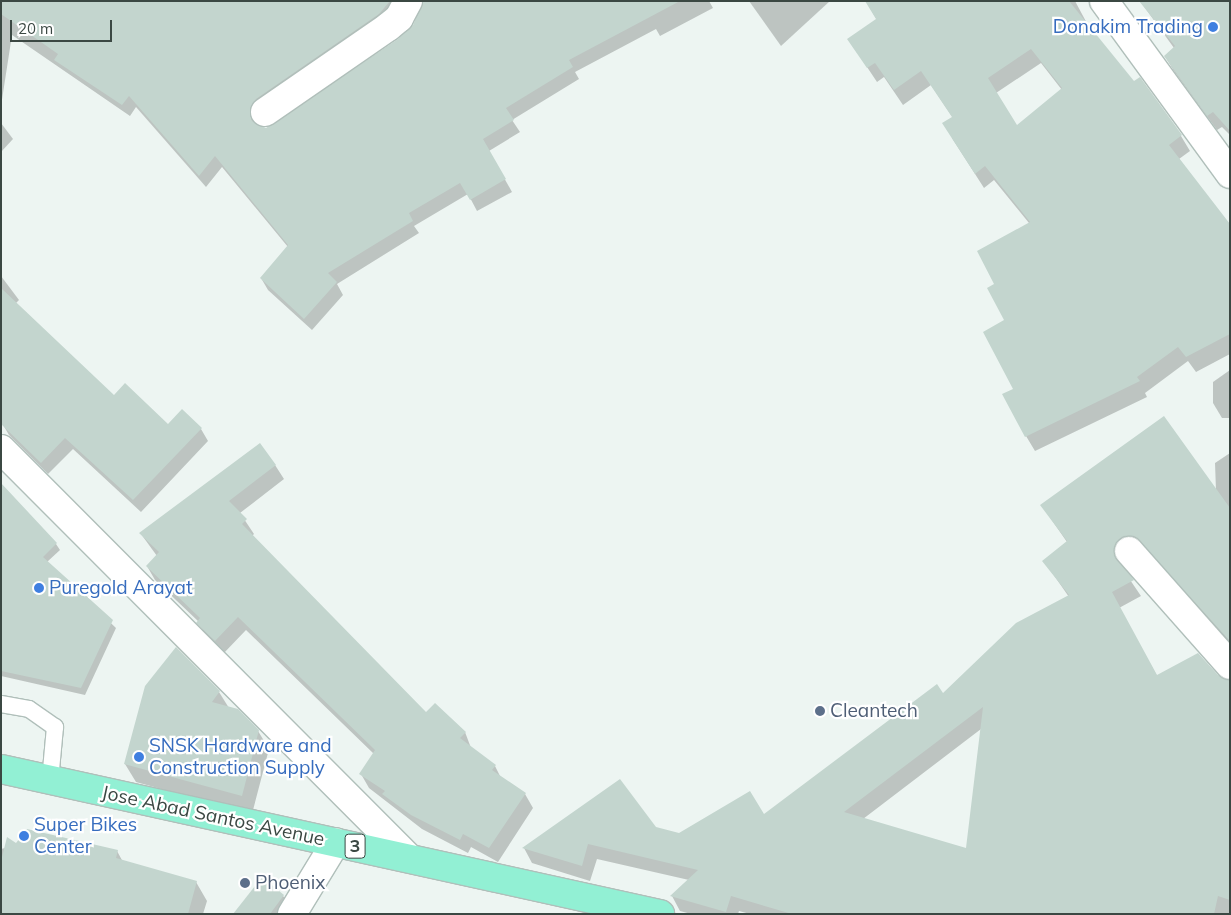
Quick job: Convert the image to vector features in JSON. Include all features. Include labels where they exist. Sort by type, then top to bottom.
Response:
[{"type":"highway","name":"Jose Abad Santos Avenue","points":[[1,769],[408,856],[660,914]]},
{"type":"street","points":[[265,112],[388,27],[399,18],[408,1]]},
{"type":"street","points":[[1104,1],[1229,170]]},
{"type":"street","points":[[1,449],[408,856]]},
{"type":"street","points":[[1129,551],[1230,665]]},
{"type":"street","points":[[292,914],[336,842]]},
{"type":"lane","points":[[1,704],[29,709],[55,728],[50,780]]},
{"type":"building","points":[[1,1],[390,1],[379,14],[256,99],[250,114],[252,121],[266,128],[398,39],[413,25],[423,1],[680,1],[569,60],[573,67],[506,108],[514,120],[483,139],[506,179],[470,200],[460,183],[409,213],[413,221],[328,273],[337,282],[304,319],[260,278],[288,245],[215,156],[199,176],[129,96],[122,105],[54,60],[58,54],[1,14]]},
{"type":"building","points":[[865,1],[1069,1],[1134,81],[1140,77],[1182,135],[1169,145],[1230,224],[1230,334],[1186,357],[1178,347],[1137,377],[1140,381],[1025,437],[1002,394],[1013,389],[983,332],[1004,320],[987,288],[994,284],[977,251],[1030,222],[985,166],[975,174],[942,123],[952,117],[921,71],[894,90],[875,63],[867,68],[847,39],[876,19]],"holes":[[[1031,49],[1062,88],[1017,125],[988,78]]]},
{"type":"building","points":[[1139,1],[1230,1],[1230,131],[1213,112],[1207,116],[1164,56],[1175,46]]},
{"type":"building","points":[[1,288],[114,395],[125,383],[168,424],[182,409],[202,428],[133,500],[65,438],[41,463],[1,424]]},
{"type":"building","points":[[1164,416],[1230,508],[1230,641],[1134,536],[1119,539],[1114,554],[1134,580],[1112,592],[1157,675],[1198,653],[1218,675],[1230,680],[1230,900],[1218,896],[1214,914],[792,914],[731,896],[726,912],[670,896],[698,870],[588,844],[582,866],[522,848],[620,779],[656,827],[679,833],[750,791],[764,814],[937,684],[943,693],[1016,623],[1069,595],[1042,561],[1067,541],[1040,505]],"holes":[[[983,707],[966,848],[844,812]]]},
{"type":"building","points":[[260,443],[276,465],[229,501],[247,519],[242,524],[426,712],[435,703],[466,732],[460,738],[496,765],[492,770],[526,793],[489,848],[463,834],[460,840],[411,815],[382,794],[385,791],[359,774],[375,750],[238,617],[215,641],[196,623],[200,618],[146,566],[159,552],[139,533]]},
{"type":"building","name":"Puregold Arayat","points":[[1,483],[57,543],[43,557],[113,620],[81,688],[1,671]]},
{"type":"building","points":[[176,647],[220,691],[212,702],[238,709],[259,730],[242,796],[124,764],[145,686]]},
{"type":"building","points":[[27,829],[118,850],[116,858],[197,881],[188,914],[1,914],[1,861],[7,837],[16,843]]},
{"type":"building","points":[[262,877],[284,895],[270,914],[233,914]]},
{"type":"place","name":"Donakim Trading","points":[[1213,27]]},
{"type":"place","name":"Puregold Arayat","points":[[39,588]]},
{"type":"place","name":"Cleantech","points":[[820,711]]},
{"type":"place","name":"SNSK Hardware and Construction Supply","points":[[139,757]]},
{"type":"place","name":"Super Bikes Center","points":[[24,836]]},
{"type":"place","name":"Phoenix","points":[[245,883]]}]
